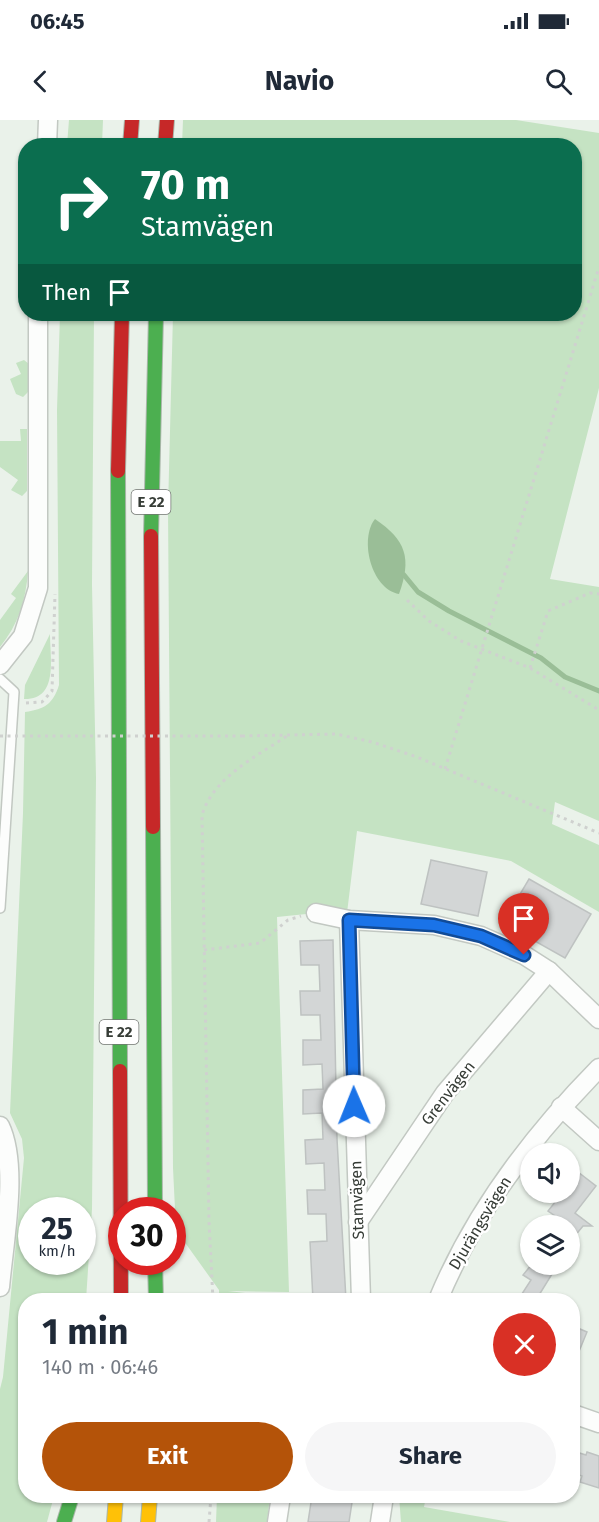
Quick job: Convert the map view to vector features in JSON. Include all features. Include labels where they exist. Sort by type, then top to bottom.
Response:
[{"type":"highway","points":[[131,138],[132,120]]},
{"type":"highway","points":[[165,138],[166,120]]},
{"type":"highway","name":"E 22","points":[[120,1293],[117,520],[122,321]]},
{"type":"highway","name":"E 22","points":[[155,1197],[151,518],[156,321]]},
{"type":"highway","points":[[155,1275],[156,1293]]},
{"type":"highway","points":[[64,1522],[70,1503]]},
{"type":"highway","points":[[114,1522],[115,1503]]},
{"type":"highway","points":[[148,1522],[149,1503]]},
{"type":"street","points":[[47,138],[48,120]]},
{"type":"street","points":[[0,665],[23,636],[38,588],[38,321]]},
{"type":"street","points":[[316,913],[349,920],[434,925],[481,936],[524,955],[549,971],[599,1019]]},
{"type":"street","name":"Stamvägen","points":[[349,920],[361,1293]]},
{"type":"street","name":"Grenvägen","points":[[358,1222],[445,1093],[549,971]]},
{"type":"street","name":"Djurängsvägen","points":[[441,1293],[450,1270],[504,1181],[561,1107],[599,1068]]},
{"type":"street","points":[[561,1107],[599,1141]]},
{"type":"street","points":[[0,1126],[7,1141],[10,1173],[0,1287]]},
{"type":"street","points":[[580,1416],[599,1423]]},
{"type":"street","points":[[277,1522],[280,1503]]},
{"type":"street","points":[[380,1522],[383,1503]]},
{"type":"lane","points":[[0,679],[14,692],[0,908]]},
{"type":"path","points":[[445,769],[599,267]]},
{"type":"path","points":[[530,668],[548,611],[590,593],[599,594]]},
{"type":"path","points":[[407,600],[429,621],[461,640],[530,668],[599,710]]},
{"type":"path","points":[[213,1293],[209,1221],[202,815],[206,802],[215,789],[290,734]]},
{"type":"path","points":[[0,736],[336,734],[372,742],[445,769],[599,833]]},
{"type":"path","points":[[204,950],[260,943],[288,920],[316,913]]},
{"type":"path","points":[[209,1522],[210,1503]]},
{"type":"shaded area","points":[[69,120],[103,120],[102,138],[68,138]]},
{"type":"shaded area","points":[[183,120],[516,120],[599,133],[599,388],[550,579],[599,587],[599,821],[555,802],[552,824],[599,845],[599,912],[511,861],[357,831],[347,913],[277,917],[289,1292],[228,1291],[246,1293],[219,1293],[186,1244],[186,1197],[174,1197],[173,1168],[168,509],[173,321],[582,321],[582,138],[182,138]]},
{"type":"shaded area","points":[[60,321],[94,321],[92,585],[96,778],[92,1197],[20,1197],[24,1158],[22,1139],[10,1113],[25,712],[38,709],[54,697],[59,685],[57,410]]},
{"type":"shaded area","points":[[24,360],[29,364],[28,392],[23,397],[16,394],[10,379],[21,374],[16,363]]},
{"type":"shaded area","points":[[20,429],[27,429],[27,491],[22,496],[11,490],[18,480],[0,467],[0,441],[21,441]]},
{"type":"shaded area","points":[[375,519],[394,535],[404,551],[405,570],[399,594],[389,590],[381,583],[370,562],[368,538]]},
{"type":"shaded area","points":[[28,571],[20,612],[12,630],[0,647],[0,620],[16,598],[11,594]]},
{"type":"shaded area","points":[[50,634],[51,665],[48,685],[43,693],[24,699],[25,685]]},
{"type":"shaded area","points":[[18,1221],[18,1275],[88,1275],[86,1293],[18,1293],[18,1503],[52,1503],[47,1522],[0,1522],[0,1389]]},
{"type":"shaded area","points":[[217,1503],[269,1503],[267,1522],[216,1522]]},
{"type":"shaded area","points":[[400,1503],[425,1503],[424,1507],[510,1522],[401,1522]]},
{"type":"building","points":[[431,860],[487,872],[478,916],[421,904]]},
{"type":"building","points":[[529,879],[591,914],[565,958],[503,923]]},
{"type":"building","points":[[333,940],[337,1139],[346,1293],[313,1293],[310,1242],[327,1241],[326,1214],[308,1214],[307,1190],[325,1190],[324,1163],[306,1164],[305,1140],[323,1139],[322,1113],[303,1114],[303,1090],[323,1089],[322,1064],[303,1065],[303,1040],[321,1040],[320,1015],[301,1015],[300,991],[320,991],[319,965],[301,965],[300,941]]},
{"type":"building","points":[[580,1174],[596,1186],[575,1213],[578,1215],[554,1215],[548,1211],[554,1203],[580,1203]]},
{"type":"building","points":[[580,1217],[592,1226],[583,1226],[580,1230]]},
{"type":"building","points":[[523,1275],[551,1275],[540,1293],[523,1293],[531,1280]]},
{"type":"building","points":[[580,1329],[587,1332],[580,1349]]},
{"type":"building","points":[[587,1452],[599,1456],[599,1488],[580,1482],[582,1476],[580,1475],[580,1453],[586,1455]]},
{"type":"building","points":[[311,1503],[352,1503],[349,1522],[308,1522]]},
{"type":"waterway","points":[[404,575],[418,592],[449,611],[541,658],[565,677],[599,691]]},
{"type":"traffic: fast","points":[[151,536],[156,321]]},
{"type":"traffic: fast","points":[[118,471],[120,1071]]},
{"type":"traffic: fast","points":[[153,827],[155,1197]]},
{"type":"traffic: fast","points":[[155,1275],[156,1293]]},
{"type":"traffic: fast","points":[[64,1522],[70,1503]]},
{"type":"traffic: slow","points":[[114,1522],[115,1503]]},
{"type":"traffic: slow","points":[[148,1522],[149,1503]]},
{"type":"traffic: jam","points":[[131,138],[132,120]]},
{"type":"traffic: jam","points":[[166,138],[167,120]]},
{"type":"traffic: jam","points":[[118,471],[122,321]]},
{"type":"traffic: jam","points":[[151,536],[153,827]]},
{"type":"traffic: jam","points":[[120,1071],[121,1293]]},
{"type":"route","points":[[354,1106],[349,920],[434,925],[481,936],[524,955]]}]
